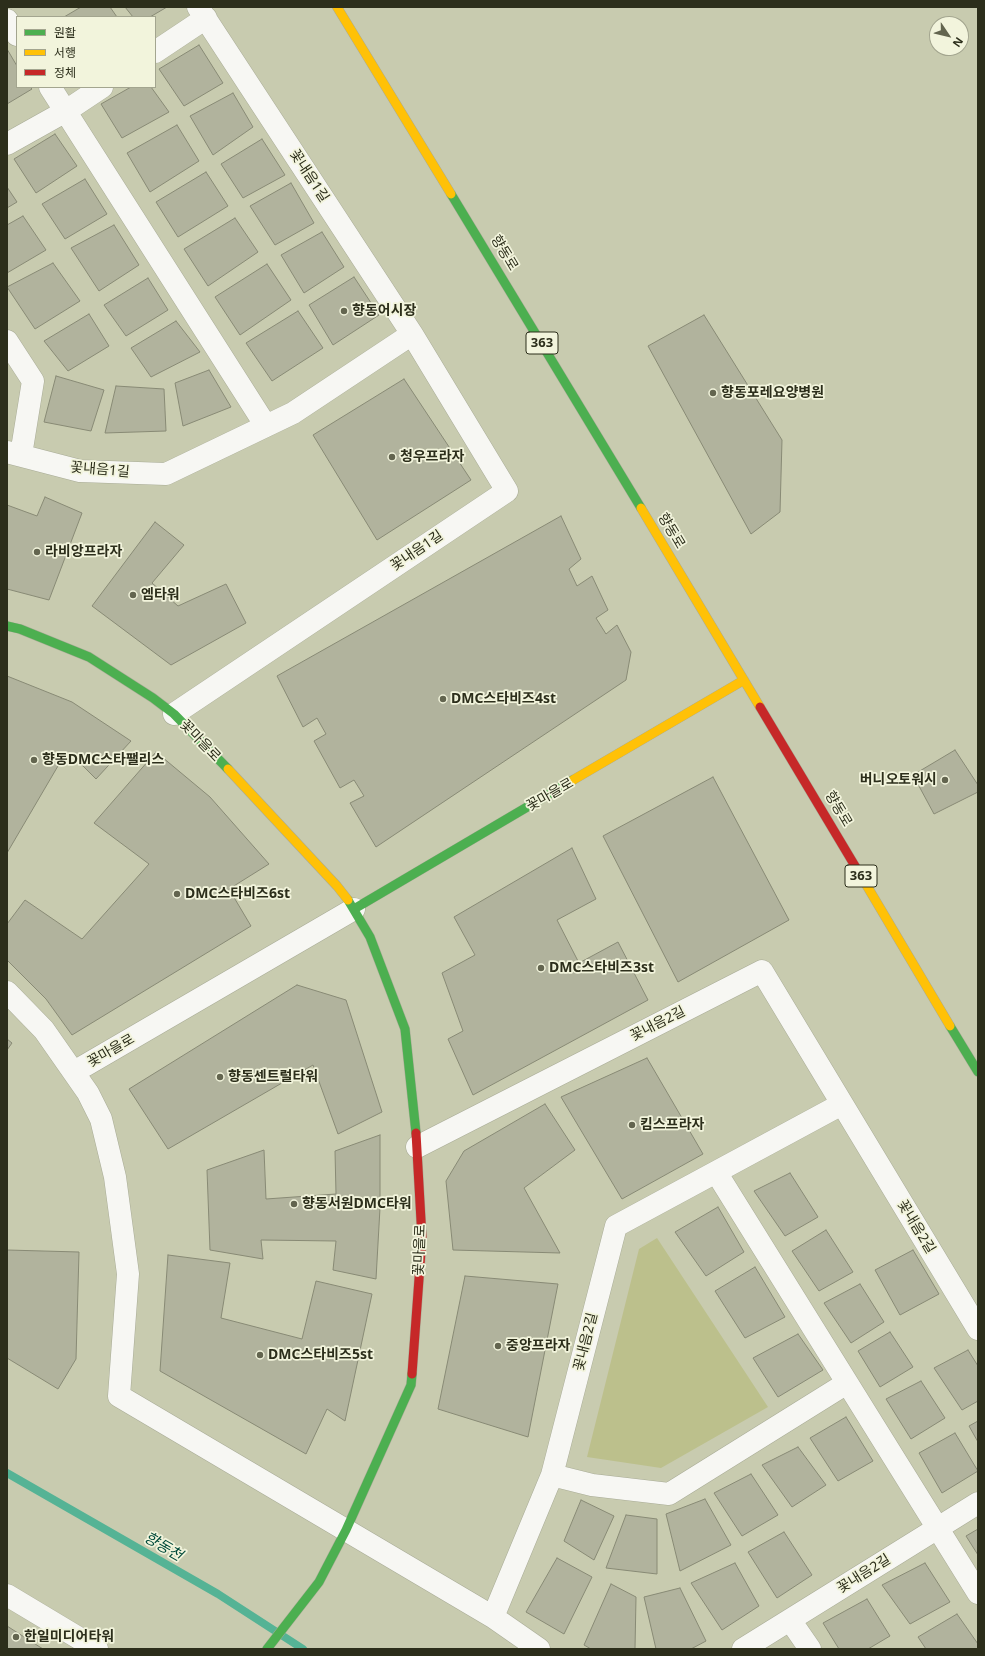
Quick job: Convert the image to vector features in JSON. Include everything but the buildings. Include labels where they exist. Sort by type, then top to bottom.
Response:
[{"type":"street","name":"향동로","points":[[338,7],[516,299],[978,1072]]},
{"type":"street","name":"꽃내음1길","points":[[156,51],[202,13],[412,334],[507,491],[174,714]]},
{"type":"street","points":[[7,20],[16,34]]},
{"type":"street","points":[[51,88],[266,426]]},
{"type":"street","points":[[7,144],[66,111],[100,88]]},
{"type":"street","name":"꽃내음1길","points":[[7,341],[33,381],[14,454],[80,471],[166,474],[292,413],[412,334]]},
{"type":"street","name":"꽃마을로","points":[[7,626],[20,629],[89,657],[153,698],[174,714],[251,792],[337,886],[354,908],[370,938],[405,1029],[416,1147],[422,1238],[411,1385],[346,1530],[319,1582],[267,1649]]},
{"type":"street","name":"꽃마을로","points":[[74,1072],[744,680]]},
{"type":"street","name":"꽃내음2길","points":[[416,1147],[762,971],[978,1329]]},
{"type":"street","points":[[7,992],[44,1030],[88,1093],[101,1118],[115,1178],[128,1274],[119,1396],[492,1617],[540,1649]]},
{"type":"street","name":"꽃내음2길","points":[[492,1617],[552,1475],[616,1226],[842,1104]]},
{"type":"street","points":[[716,1172],[978,1593]]},
{"type":"street","points":[[552,1475],[592,1485],[668,1494],[847,1383]]},
{"type":"street","name":"꽃내음2길","points":[[743,1649],[937,1527],[978,1503]]},
{"type":"street","points":[[7,1595],[97,1649]]},
{"type":"street","points":[[790,1620],[810,1649]]},
{"type":"green space","points":[[657,1238],[768,1407],[661,1468],[587,1457],[639,1249]]},
{"type":"waterway","name":"향동천","points":[[7,1473],[218,1594],[303,1649]]},
{"type":"traffic: fast","points":[[451,194],[641,508]]},
{"type":"traffic: fast","points":[[7,626],[20,629],[89,657],[153,698],[174,714],[228,769]]},
{"type":"traffic: fast","points":[[354,909],[573,780]]},
{"type":"traffic: fast","points":[[348,900],[370,937],[405,1029],[416,1133]]},
{"type":"traffic: fast","points":[[950,1026],[978,1072]]},
{"type":"traffic: fast","points":[[267,1649],[319,1582],[346,1530],[411,1385],[412,1374]]},
{"type":"traffic: slow","points":[[337,7],[451,194]]},
{"type":"traffic: slow","points":[[641,508],[760,707]]},
{"type":"traffic: slow","points":[[573,780],[744,680]]},
{"type":"traffic: slow","points":[[228,769],[337,886],[348,900]]},
{"type":"traffic: slow","points":[[864,881],[950,1026]]},
{"type":"traffic: jam","points":[[760,707],[864,881]]},
{"type":"traffic: jam","points":[[412,1374],[422,1238],[416,1133]]},
{"type":"place","name":"향동어시장","points":[[344,311]]},
{"type":"place","name":"향동포레요양병원","points":[[713,393]]},
{"type":"place","name":"청우프라자","points":[[392,457]]},
{"type":"place","name":"라비앙프라자","points":[[37,552]]},
{"type":"place","name":"엠타워","points":[[133,595]]},
{"type":"place","name":"DMC스타비즈4st","points":[[443,699]]},
{"type":"place","name":"향동DMC스타팰리스","points":[[34,760]]},
{"type":"place","name":"버니오토워시","points":[[945,780]]},
{"type":"place","name":"DMC스타비즈6st","points":[[177,894]]},
{"type":"place","name":"DMC스타비즈3st","points":[[541,968]]},
{"type":"place","name":"향동센트럴타워","points":[[220,1077]]},
{"type":"place","name":"킴스프라자","points":[[632,1125]]},
{"type":"place","name":"향동서원DMC타워","points":[[294,1204]]},
{"type":"place","name":"중앙프라자","points":[[498,1346]]},
{"type":"place","name":"DMC스타비즈5st","points":[[260,1355]]},
{"type":"place","name":"한일미디어타워","points":[[16,1637]]}]
